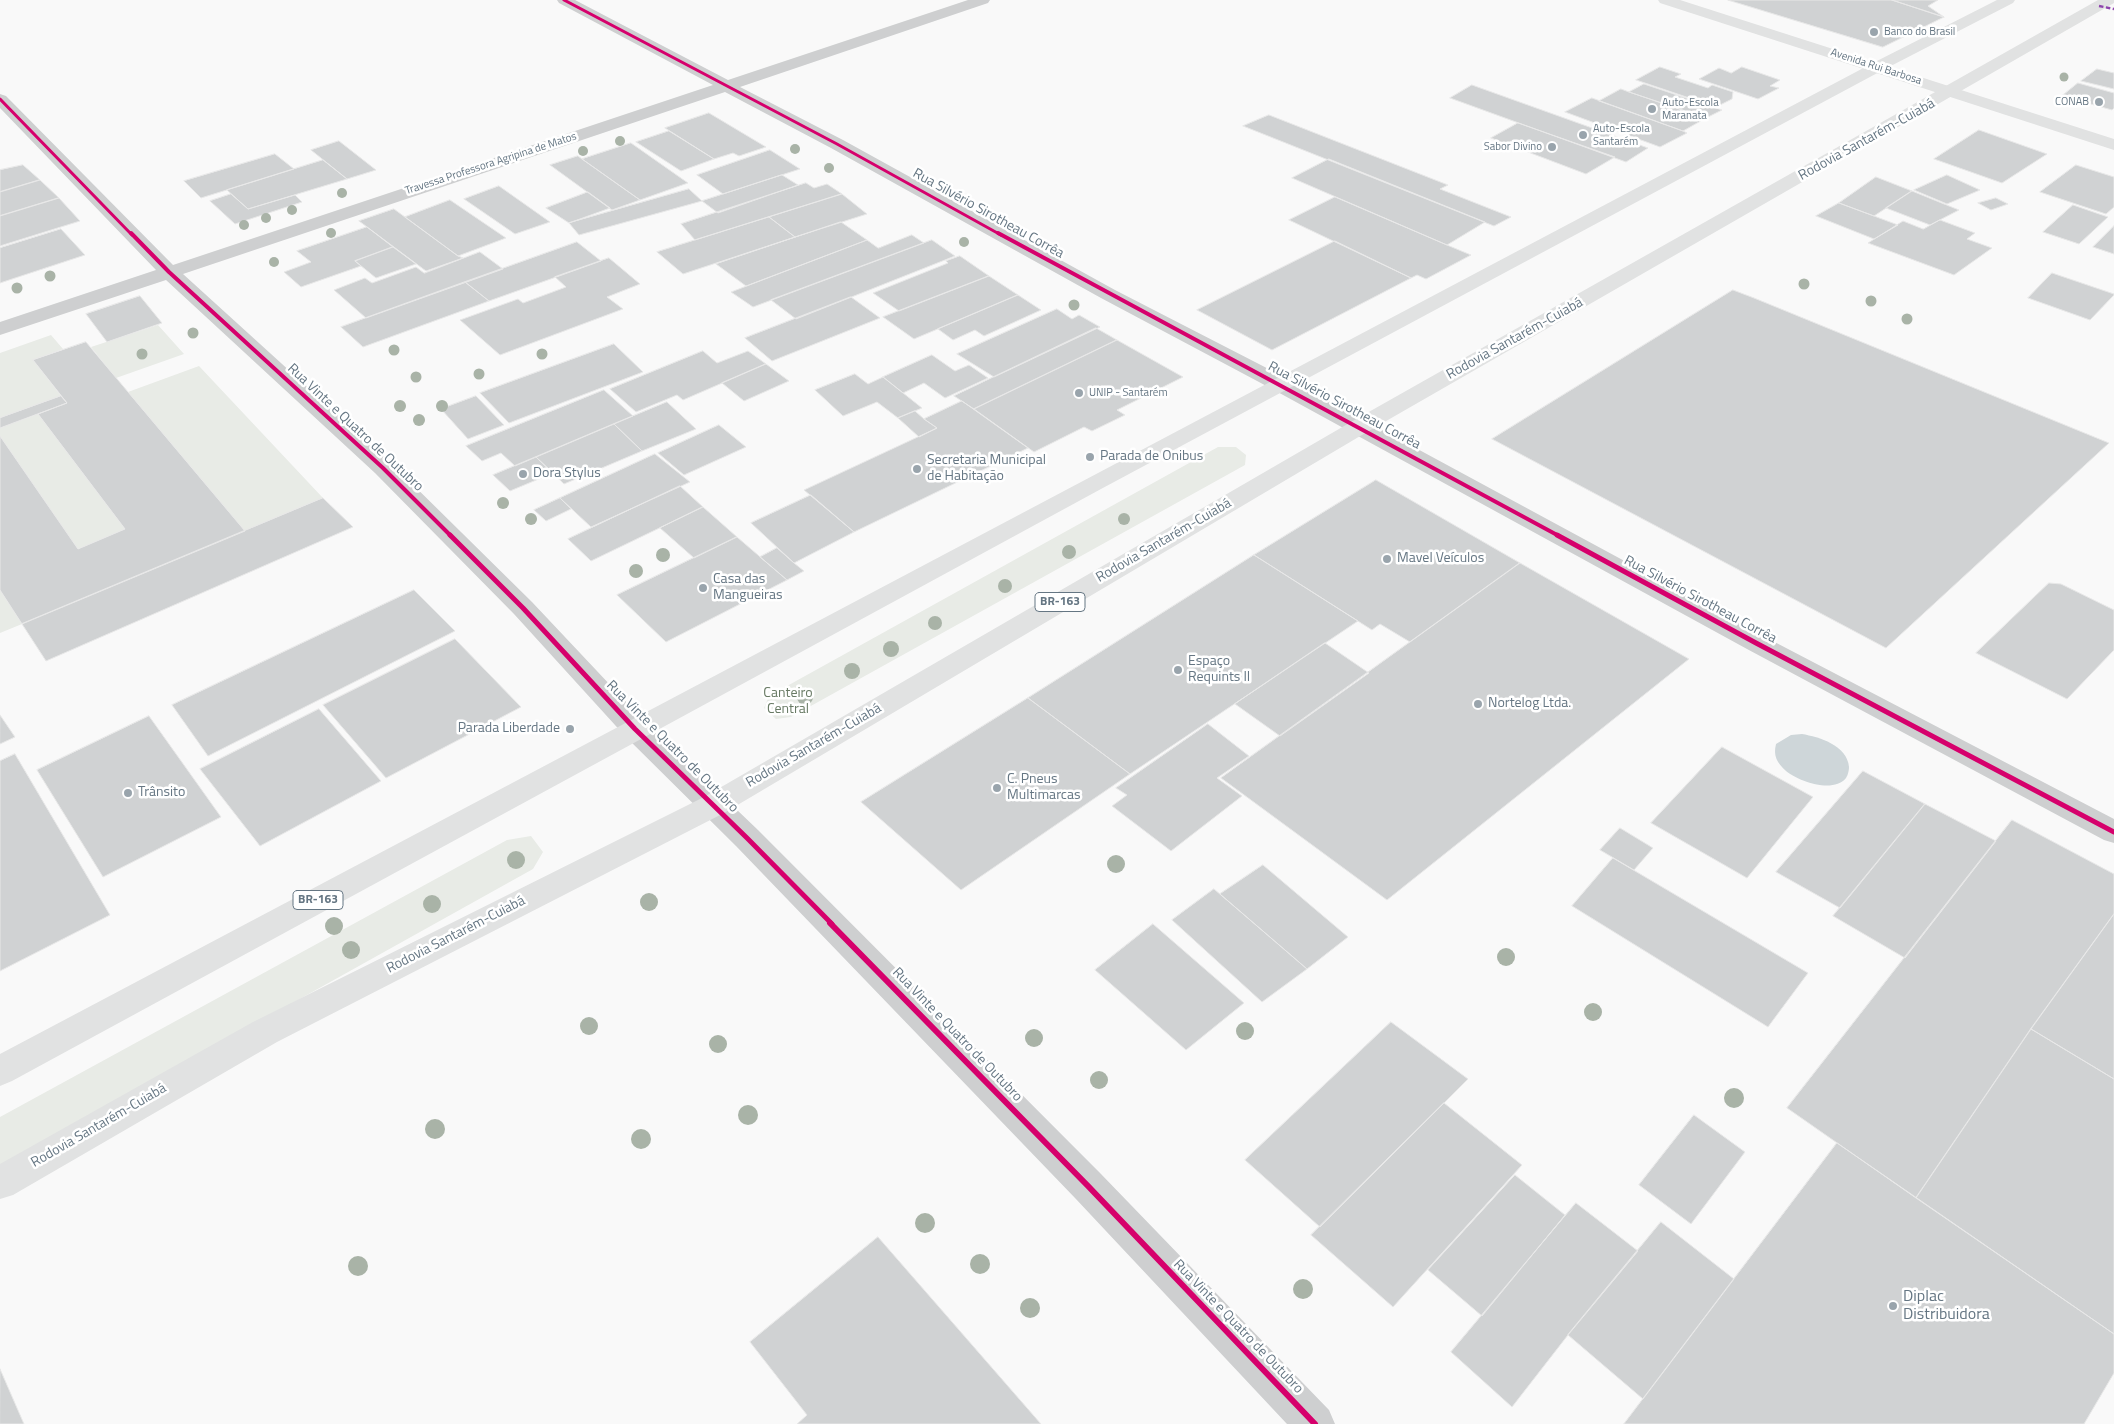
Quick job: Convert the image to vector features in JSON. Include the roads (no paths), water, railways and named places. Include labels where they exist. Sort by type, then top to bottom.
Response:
[{"type":"main road","name":"Avenida Rui Barbosa","points":[[1665,0],[1952,91],[2114,145]]},
{"type":"main road","name":"BR-163","points":[[0,1071],[635,729],[1877,67],[2008,0]]},
{"type":"main road","name":"Rodovia Santarém-Cuiabá","points":[[0,1182],[265,1032],[714,805],[1359,427],[2109,0]]},
{"type":"street","name":"Rua Silvério Sirotheau Corrêa","points":[[564,0],[846,148],[1108,294],[1282,385],[1756,643],[2114,832]]},
{"type":"street","name":"Travessa Professora Agripina de Matos","points":[[0,329],[983,0]]},
{"type":"street","name":"Rua Vinte e Quatro de Outubro","points":[[0,99],[169,272],[383,468],[523,608],[635,729],[714,805],[1088,1186],[1315,1424]]},
{"type":"place","name":"Banco do Brasil","points":[[1874,32]]},
{"type":"place","name":"CONAB","points":[[2099,102]]},
{"type":"place","name":"Auto-Escola Maranata","points":[[1652,109]]},
{"type":"place","name":"Auto-Escola Santarém","points":[[1583,135]]},
{"type":"place","name":"Sabor Divino","points":[[1552,147]]},
{"type":"place","name":"UNIP - Santarém","points":[[1079,393]]},
{"type":"place","name":"Parada de Onibus","points":[[1090,457]]},
{"type":"place","name":"Secretaria Municipal de Habitação","points":[[917,469]]},
{"type":"place","name":"Dora Stylus","points":[[523,474]]},
{"type":"place","name":"Mavel Veículos","points":[[1387,559]]},
{"type":"place","name":"Casa das Mangueiras","points":[[703,588]]},
{"type":"place","name":"Espaço Requints II","points":[[1178,670]]},
{"type":"place","name":"Nortelog Ltda.","points":[[1478,704]]},
{"type":"place","name":"Parada Liberdade","points":[[570,729]]},
{"type":"place","name":"C. Pneus Multimarcas","points":[[997,788]]},
{"type":"place","name":"Trânsito","points":[[128,793]]},
{"type":"place","name":"Diplac Distribuidora","points":[[1893,1306]]},
{"type":"park label","name":"Canteiro Central","points":[[788,702]]}]
